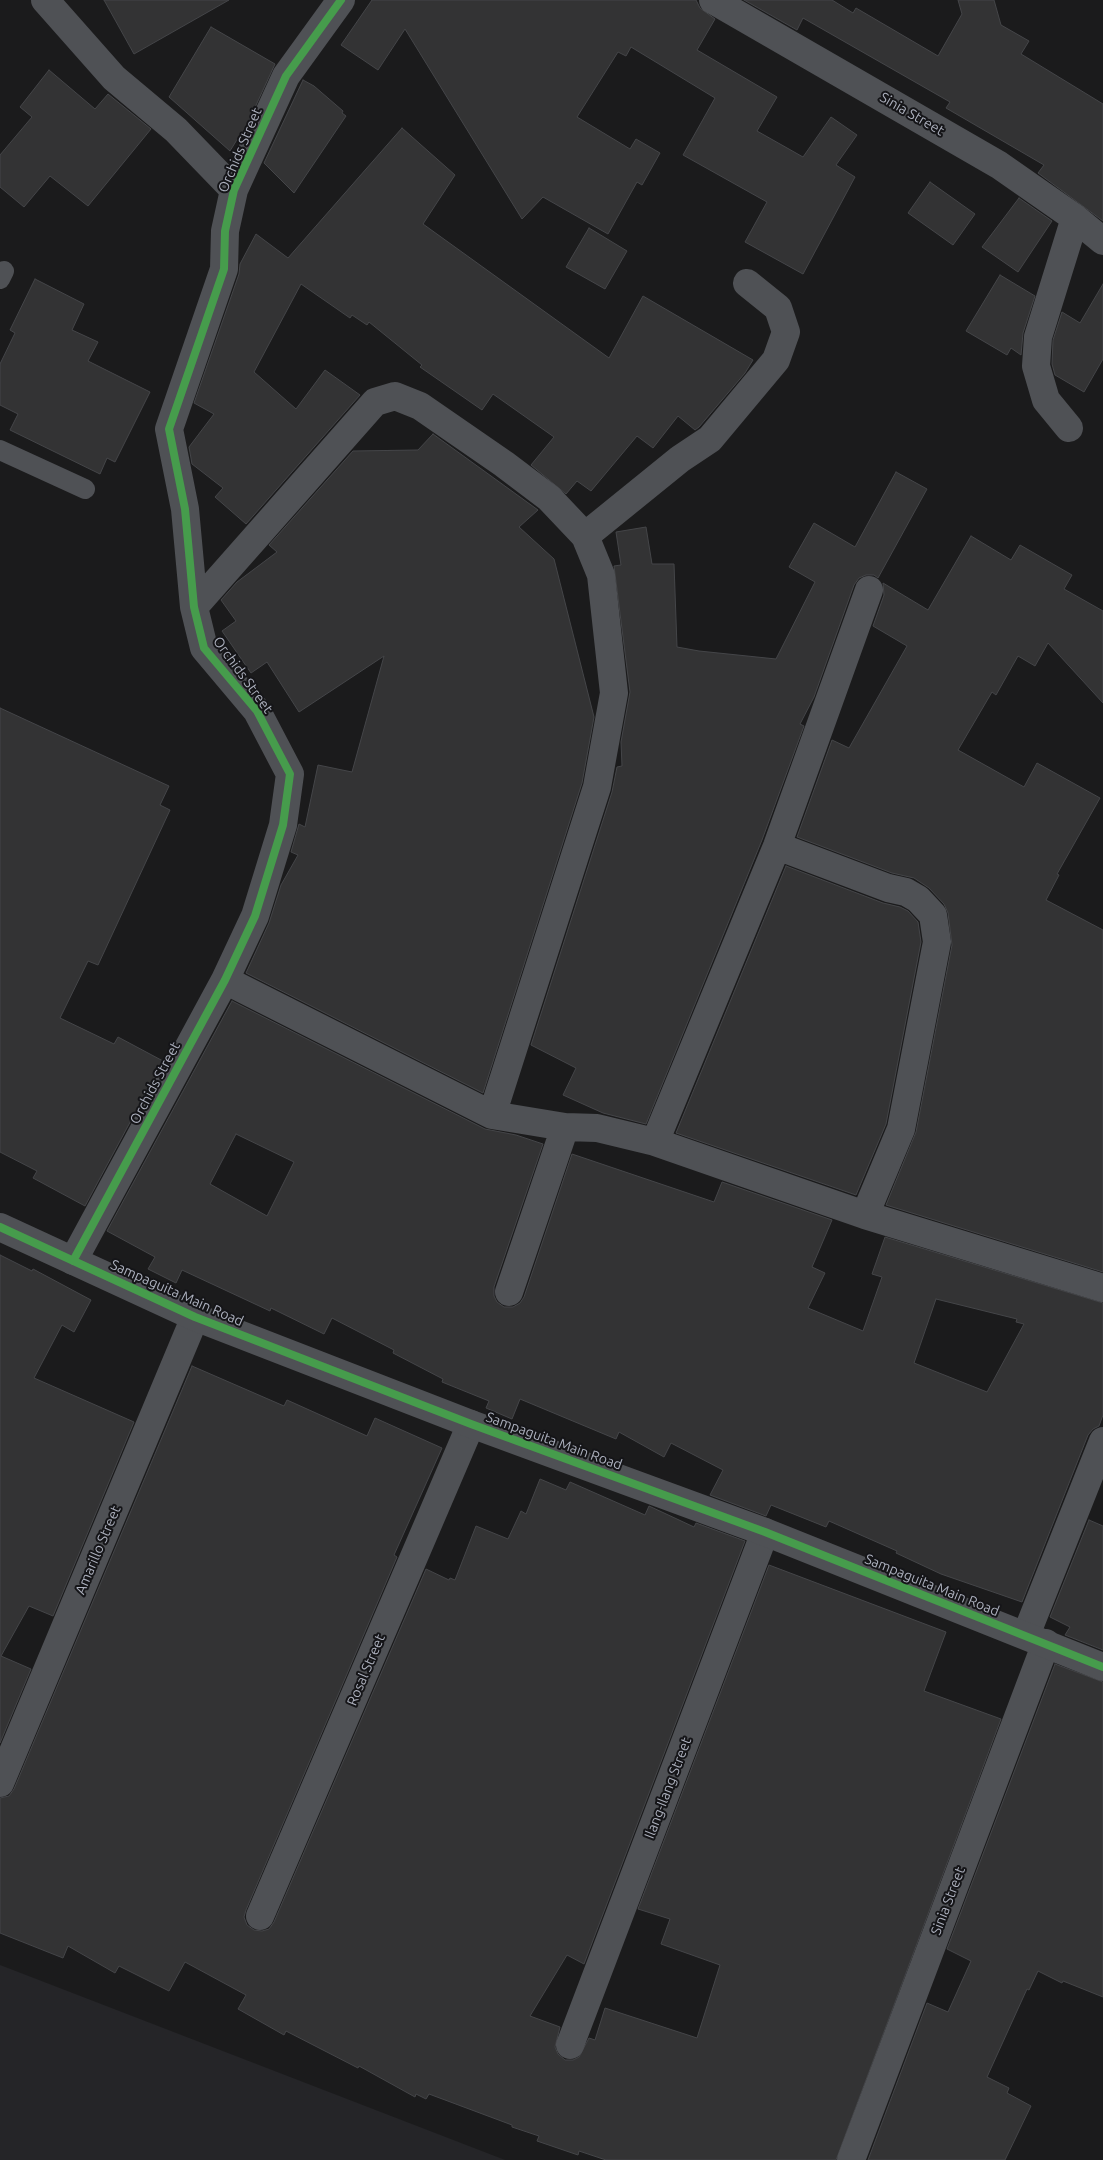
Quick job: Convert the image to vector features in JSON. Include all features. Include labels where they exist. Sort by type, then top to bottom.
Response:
[{"type":"street","points":[[45,0],[114,78],[176,130],[234,190]]},
{"type":"street","name":"Orchids Street","points":[[73,1261],[225,980],[255,916],[283,825],[290,774],[257,711],[204,648],[194,607],[185,509],[169,429],[224,269],[225,231],[234,190],[286,76],[341,0]]},
{"type":"street","name":"Sinia Street","points":[[713,0],[999,165],[1075,218],[1103,241]]},
{"type":"street","points":[[1069,428],[1046,400],[1036,366],[1038,337],[1075,218]]},
{"type":"street","points":[[585,536],[680,459],[710,439],[776,360],[786,332],[778,308],[747,283]]},
{"type":"street","points":[[194,607],[375,402],[395,396],[420,406],[504,464],[549,498],[585,536],[601,575],[614,693],[597,787],[492,1115]]},
{"type":"street","points":[[655,1142],[777,846],[869,590]]},
{"type":"street","points":[[777,846],[888,888],[906,892],[918,899],[933,915],[937,942],[901,1129],[864,1215]]},
{"type":"street","points":[[225,980],[492,1115],[565,1126],[597,1128],[655,1142],[864,1215],[1103,1288]]},
{"type":"street","points":[[510,1292],[565,1126]]},
{"type":"street","name":"Sampaguita Main Road","points":[[0,1227],[195,1317],[471,1424],[765,1532],[1103,1667]]},
{"type":"street","name":"Amarillo Street","points":[[0,1783],[195,1317]]},
{"type":"street","name":"Rosal Street","points":[[260,1916],[471,1424]]},
{"type":"street","name":"Sinia Street","points":[[851,2160],[1036,1639],[1103,1441]]},
{"type":"street","name":"Ilang-Ilang Street","points":[[570,2045],[765,1532]]},
{"type":"lane","points":[[0,450],[85,489]]},
{"type":"shaded area","points":[[0,1965],[505,2160],[0,2160]]},
{"type":"building","points":[[104,0],[229,0],[134,54]]},
{"type":"building","points":[[372,0],[696,0],[700,8],[715,19],[697,50],[777,97],[757,131],[803,157],[831,117],[857,135],[836,165],[855,177],[803,274],[745,242],[767,202],[683,155],[715,98],[631,47],[626,56],[618,52],[577,117],[630,149],[636,139],[660,153],[642,185],[637,182],[608,234],[543,197],[522,219],[405,29],[378,70],[341,45]]},
{"type":"building","points":[[744,0],[832,0],[853,13],[856,8],[938,56],[962,14],[958,0],[994,0],[1001,25],[1029,41],[1021,54],[1103,104],[1103,221],[1038,173],[1044,165],[946,108],[950,102],[803,18],[797,30]]},
{"type":"building","points":[[211,27],[275,64],[240,140],[238,138],[230,151],[169,97]]},
{"type":"building","points":[[49,70],[95,109],[108,94],[151,129],[88,206],[50,176],[24,207],[0,187],[0,155],[32,117],[20,107]]},
{"type":"building","points":[[303,80],[314,86],[343,111],[342,113],[346,116],[294,193],[264,163]]},
{"type":"building","points":[[402,128],[455,175],[423,224],[609,358],[643,296],[753,360],[745,373],[695,430],[678,416],[653,448],[637,436],[591,491],[577,481],[566,494],[531,465],[554,437],[493,394],[482,410],[420,367],[422,365],[369,322],[367,325],[352,315],[350,318],[301,284],[254,372],[296,409],[325,370],[360,395],[246,524],[215,497],[223,488],[192,464],[189,447],[214,414],[194,403],[239,274],[240,264],[256,234],[288,258]]},
{"type":"building","points":[[930,182],[975,214],[953,245],[908,213]]},
{"type":"building","points":[[1019,198],[1052,221],[1018,272],[982,247]]},
{"type":"building","points":[[589,228],[627,251],[605,289],[566,267]]},
{"type":"building","points":[[1000,275],[1035,296],[1023,333],[1021,355],[1011,348],[1007,355],[966,331]]},
{"type":"building","points":[[35,279],[84,304],[72,330],[98,342],[88,361],[150,392],[115,462],[107,458],[100,474],[10,430],[18,414],[0,405],[0,364],[15,333],[10,330]]},
{"type":"building","points":[[1103,284],[1103,359],[1084,392],[1055,375],[1052,364],[1053,340],[1062,312],[1080,323]]},
{"type":"building","points":[[433,434],[538,510],[519,527],[554,559],[594,717],[582,783],[483,1093],[246,973],[269,923],[281,885],[298,855],[291,852],[299,824],[305,827],[318,765],[352,772],[384,656],[299,712],[267,662],[251,673],[222,631],[236,621],[221,600],[237,582],[277,552],[269,545],[353,451],[418,450]]},
{"type":"building","points":[[896,472],[927,489],[878,578],[874,575],[866,575],[859,578],[854,585],[814,697],[800,724],[804,726],[762,840],[646,1124],[603,1113],[563,1095],[576,1068],[531,1045],[612,792],[617,767],[622,766],[621,742],[630,692],[614,566],[621,565],[616,532],[646,527],[652,564],[674,564],[677,647],[776,659],[815,582],[789,567],[814,523],[855,547]]},
{"type":"building","points":[[971,536],[1011,560],[1020,545],[1072,575],[1064,589],[1103,611],[1103,703],[1048,643],[1035,666],[1018,656],[996,695],[992,692],[958,750],[1024,787],[1037,763],[1100,798],[1057,874],[1059,875],[1046,900],[1103,930],[1103,1272],[886,1205],[916,1132],[952,945],[948,913],[944,904],[929,888],[914,878],[892,873],[797,837],[832,740],[849,748],[907,646],[873,626],[884,595],[883,583],[928,610]]},
{"type":"building","points":[[0,708],[169,786],[160,805],[170,810],[98,965],[88,961],[60,1018],[114,1044],[118,1037],[163,1061],[85,1206],[33,1178],[37,1171],[0,1152]]},
{"type":"building","points":[[786,866],[883,903],[900,907],[908,911],[918,922],[921,942],[886,1124],[856,1195],[676,1133]]},
{"type":"building","points":[[232,1001],[485,1129],[516,1135],[543,1144],[494,1287],[494,1296],[497,1302],[504,1307],[513,1307],[520,1303],[524,1297],[572,1154],[714,1202],[722,1182],[832,1220],[812,1267],[825,1273],[808,1308],[863,1331],[882,1277],[872,1274],[885,1237],[1103,1303],[1103,1415],[1099,1426],[1088,1435],[1022,1602],[941,1574],[896,1553],[897,1551],[829,1521],[826,1527],[771,1505],[766,1516],[710,1495],[723,1470],[671,1443],[664,1457],[619,1432],[616,1439],[520,1399],[512,1419],[486,1408],[489,1401],[442,1382],[443,1379],[393,1353],[394,1350],[332,1318],[324,1334],[271,1308],[270,1311],[182,1270],[176,1283],[148,1269],[155,1257],[107,1231]],"holes":[[[236,1134],[294,1162],[267,1216],[210,1184]],[[936,1299],[1017,1319],[1016,1322],[1024,1324],[987,1392],[914,1363]]]},
{"type":"building","points":[[0,1255],[32,1271],[33,1269],[91,1300],[74,1332],[62,1325],[34,1378],[134,1422],[53,1616],[29,1606],[1,1656],[31,1669],[0,1743]]},
{"type":"building","points":[[192,1366],[284,1406],[287,1400],[367,1436],[375,1418],[442,1448],[394,1555],[397,1557],[246,1910],[244,1917],[247,1925],[254,1930],[262,1931],[269,1929],[274,1922],[426,1569],[449,1580],[450,1578],[455,1580],[476,1526],[508,1539],[521,1511],[526,1514],[540,1479],[566,1490],[570,1482],[645,1515],[649,1506],[694,1527],[696,1523],[745,1541],[584,1964],[567,1955],[530,2016],[560,2027],[555,2047],[558,2054],[565,2060],[573,2060],[579,2057],[589,2038],[595,2040],[605,2008],[697,2038],[720,1965],[661,1944],[670,1919],[638,1909],[769,1565],[946,1632],[924,1691],[1001,1719],[836,2160],[606,2160],[579,2151],[578,2155],[537,2141],[539,2136],[429,2094],[426,2099],[416,2094],[415,2097],[359,2066],[358,2068],[286,2031],[284,2035],[238,2009],[246,1995],[185,1962],[169,1991],[119,1966],[115,1973],[68,1946],[63,1958],[0,1933],[0,1798],[9,1796],[14,1789]]},
{"type":"building","points":[[1089,1520],[1103,1526],[1103,1650],[1065,1635],[1070,1627],[1050,1617]]},
{"type":"building","points":[[1055,1664],[1103,1682],[1103,1997],[1063,1981],[1062,1983],[1038,1971],[1029,1990],[1027,1989],[987,2077],[1009,2088],[1007,2093],[1031,2106],[1005,2160],[868,2160],[927,2003],[948,2012],[971,1961],[947,1949]]},
{"type":"cycle path","points":[[73,1261],[225,980],[255,916],[283,825],[290,774],[257,711],[204,648],[194,607],[185,509],[169,429],[224,269],[225,231],[234,190],[286,76],[341,0]]},
{"type":"cycle path","points":[[0,1227],[195,1317],[471,1424],[765,1532],[1103,1667]]}]
